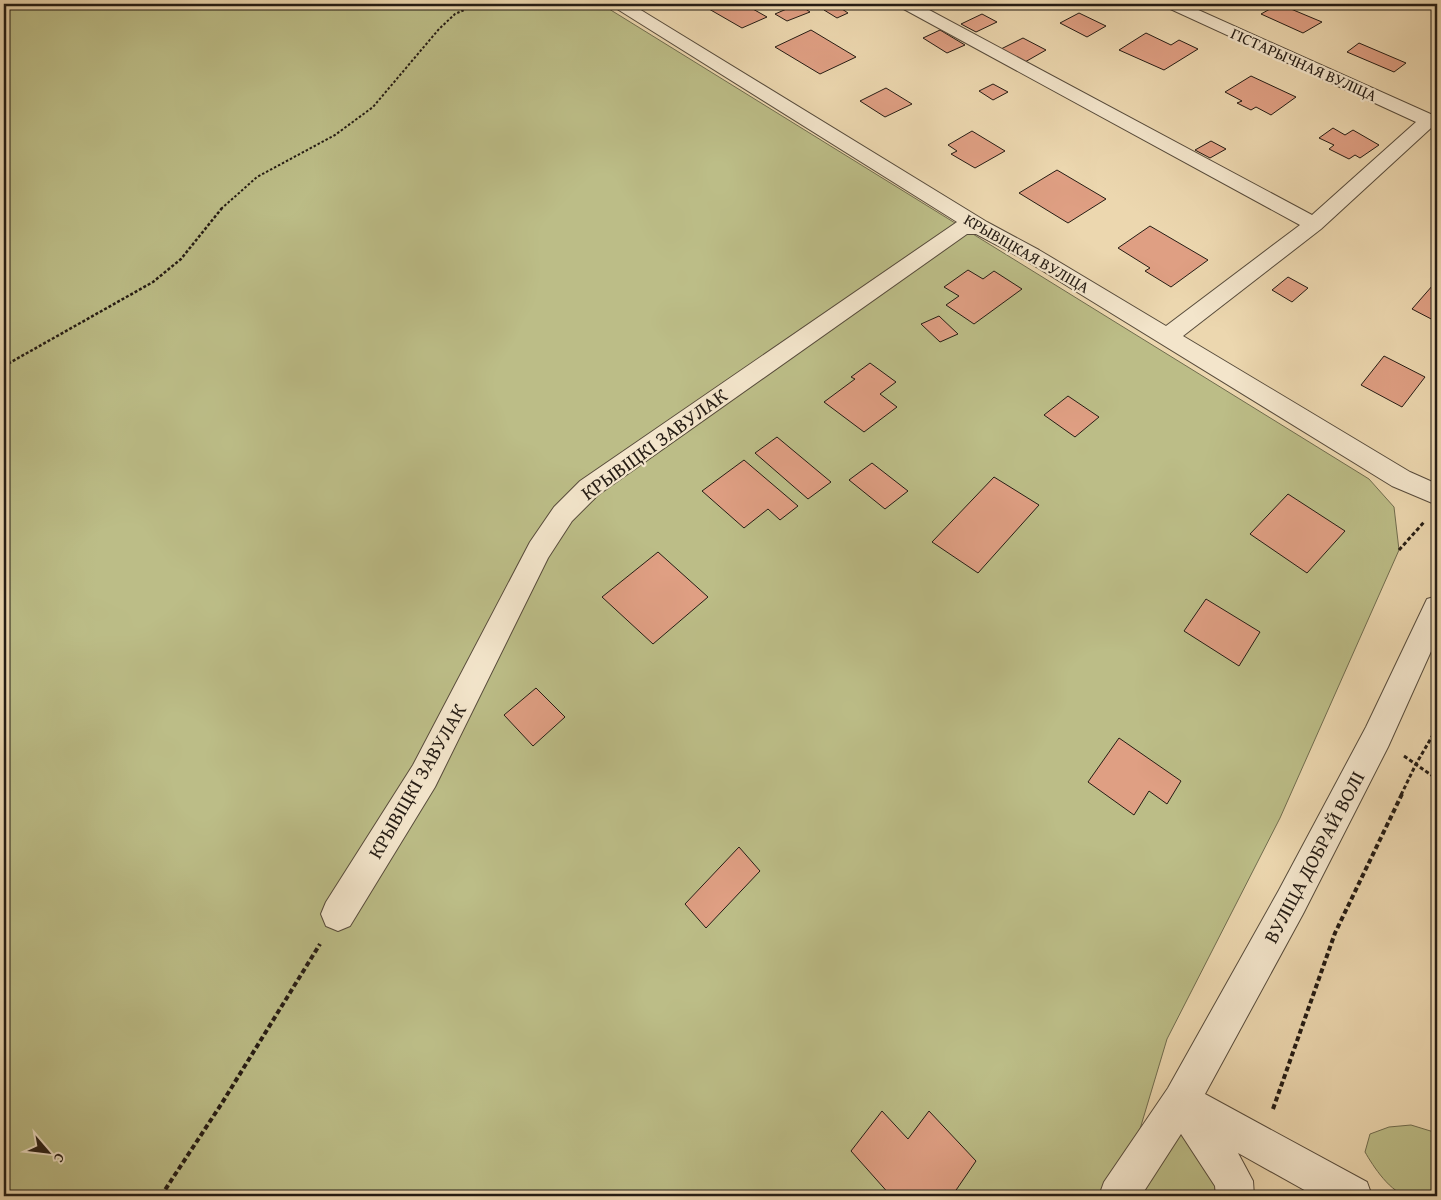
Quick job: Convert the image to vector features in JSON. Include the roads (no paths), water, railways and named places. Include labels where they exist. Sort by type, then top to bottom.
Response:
[{"type":"street","name":"КРЫВІЦКАЯ ВУЛІЦА","points":[[620,4],[980,226],[1032,255],[1401,479],[1434,505]]},
{"type":"street","points":[[906,4],[1314,224]]},
{"type":"street","name":"ГІСТАРЫЧНАЯ ВУЛІЦА","points":[[1172,4],[1433,122]]},
{"type":"street","points":[[1167,337],[1314,224],[1433,122]]},
{"type":"street","name":"КРЫВІЦКІ ЗАВУЛАК","points":[[338,914],[424,776],[539,550],[564,514],[589,488],[962,227],[980,226]]},
{"type":"street","name":"ВУЛІЦА ДОБРАЙ ВОЛІ","points":[[1118,1196],[1181,1101],[1291,902],[1373,745],[1437,608]]},
{"type":"street","points":[[1181,1101],[1353,1196]]},
{"type":"street","points":[[1181,1101],[1234,1181],[1235,1196]]}]
